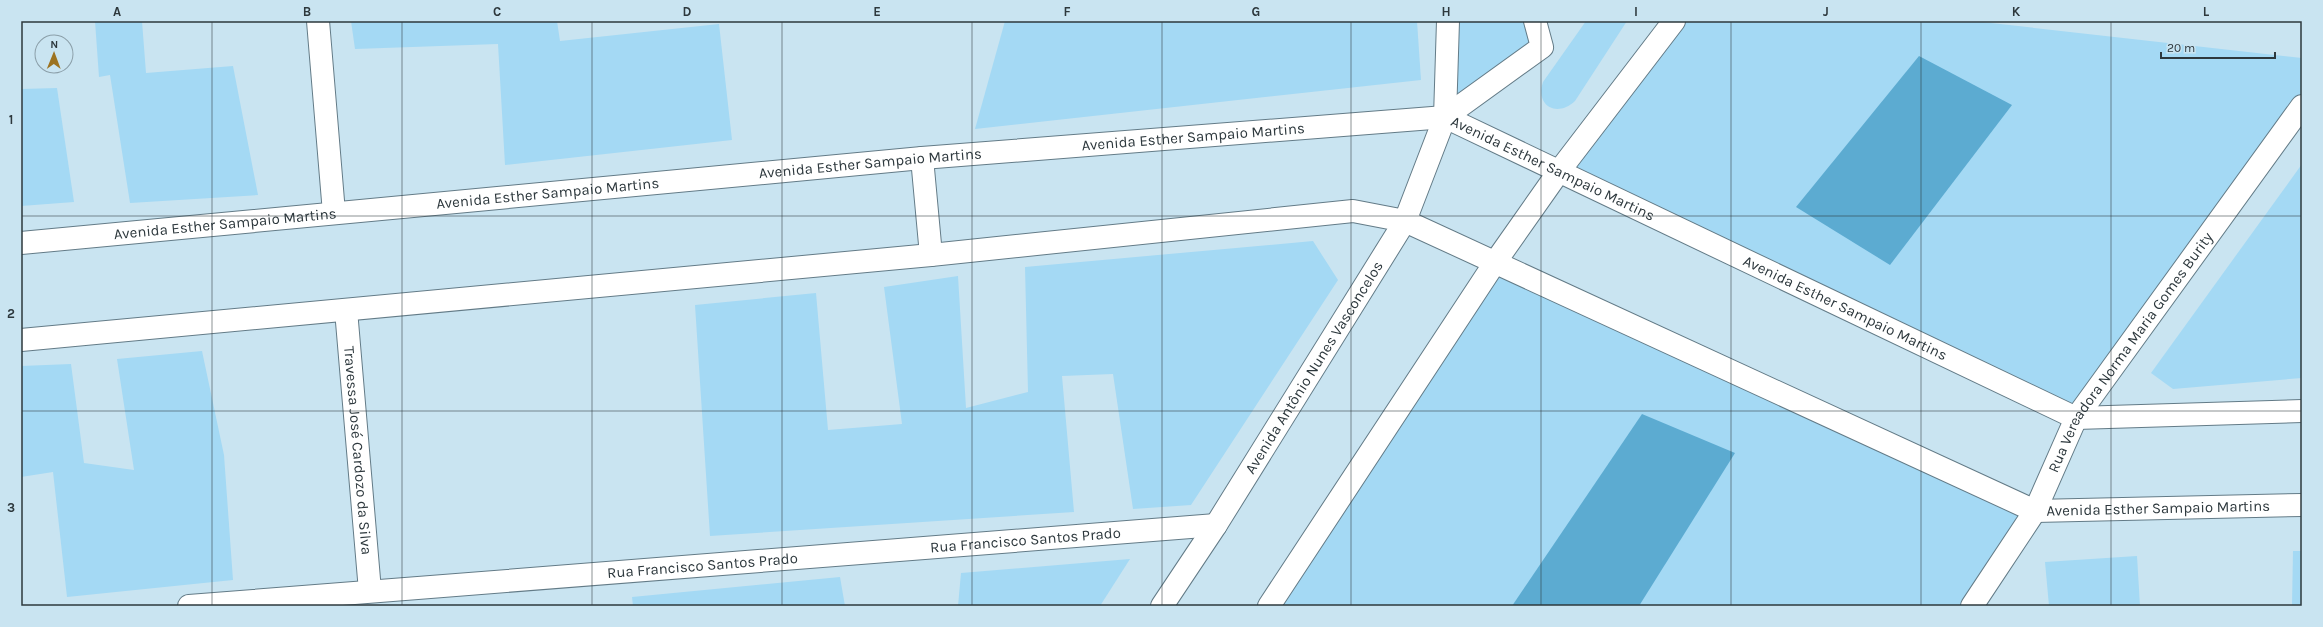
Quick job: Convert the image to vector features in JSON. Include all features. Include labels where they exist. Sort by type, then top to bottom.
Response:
[{"type":"street","points":[[318,21],[334,213]]},
{"type":"street","points":[[1445,117],[1448,21]]},
{"type":"street","points":[[1445,117],[1542,47],[1535,21]]},
{"type":"street","points":[[1269,606],[1496,261],[1560,170],[1674,22]]},
{"type":"street","name":"Rua Vereadora Norma Maria Gomes Burity","points":[[1972,606],[2035,511],[2076,418],[2301,106]]},
{"type":"street","name":"Avenida Esther Sampaio Martins","points":[[21,243],[922,158],[1445,117],[1560,170],[2076,418],[2302,411]]},
{"type":"street","name":"Avenida Antônio Nunes Vasconcelos","points":[[1162,606],[1216,525],[1405,221],[1445,117]]},
{"type":"street","points":[[922,158],[931,255]]},
{"type":"street","name":"Avenida Esther Sampaio Martins","points":[[21,340],[931,255],[1353,211],[1405,221],[1496,261],[2035,511],[2302,505]]},
{"type":"street","name":"Travessa José Cardozo da Silva","points":[[346,310],[370,591]]},
{"type":"street","name":"Rua Francisco Santos Prado","points":[[189,606],[1216,525]]},
{"type":"shaded area","points":[[95,21],[142,21],[146,73],[233,66],[258,195],[130,203],[110,75],[99,77]]},
{"type":"shaded area","points":[[351,21],[557,21],[560,41],[719,24],[732,140],[505,165],[498,44],[355,49]]},
{"type":"shaded area","points":[[1005,21],[1417,21],[1421,80],[975,129]]},
{"type":"shaded area","points":[[1448,21],[1535,21],[1542,47],[1445,117]]},
{"type":"shaded area","points":[[1586,21],[1627,21],[1575,101],[1561,109],[1549,107],[1542,97],[1541,90],[1543,82]]},
{"type":"shaded area","points":[[1674,21],[1973,21],[2302,58],[2302,105],[2076,418],[1560,170]]},
{"type":"shaded area","points":[[1919,56],[2012,105],[1890,265],[1796,207]]},
{"type":"shaded area","points":[[57,88],[74,202],[21,206],[21,89]]},
{"type":"shaded area","points":[[2302,164],[2302,378],[2173,389],[2151,373]]},
{"type":"shaded area","points":[[1313,241],[1338,280],[1191,505],[1133,509],[1113,374],[1062,376],[1074,512],[710,536],[695,305],[816,293],[828,430],[902,424],[884,287],[958,276],[966,408],[1028,392],[1025,267]]},
{"type":"shaded area","points":[[1496,261],[2035,511],[1972,606],[1263,606]]},
{"type":"shaded area","points":[[202,351],[224,455],[233,580],[67,597],[53,472],[21,477],[21,366],[71,364],[84,463],[134,470],[117,359]]},
{"type":"shaded area","points":[[1642,414],[1735,453],[1639,606],[1512,606]]},
{"type":"shaded area","points":[[2293,551],[2302,551],[2302,606],[2292,606]]},
{"type":"shaded area","points":[[2137,556],[2140,606],[2049,606],[2045,562]]},
{"type":"shaded area","points":[[1130,559],[1100,606],[958,606],[961,573]]},
{"type":"shaded area","points":[[840,577],[845,606],[633,606],[632,597]]}]
